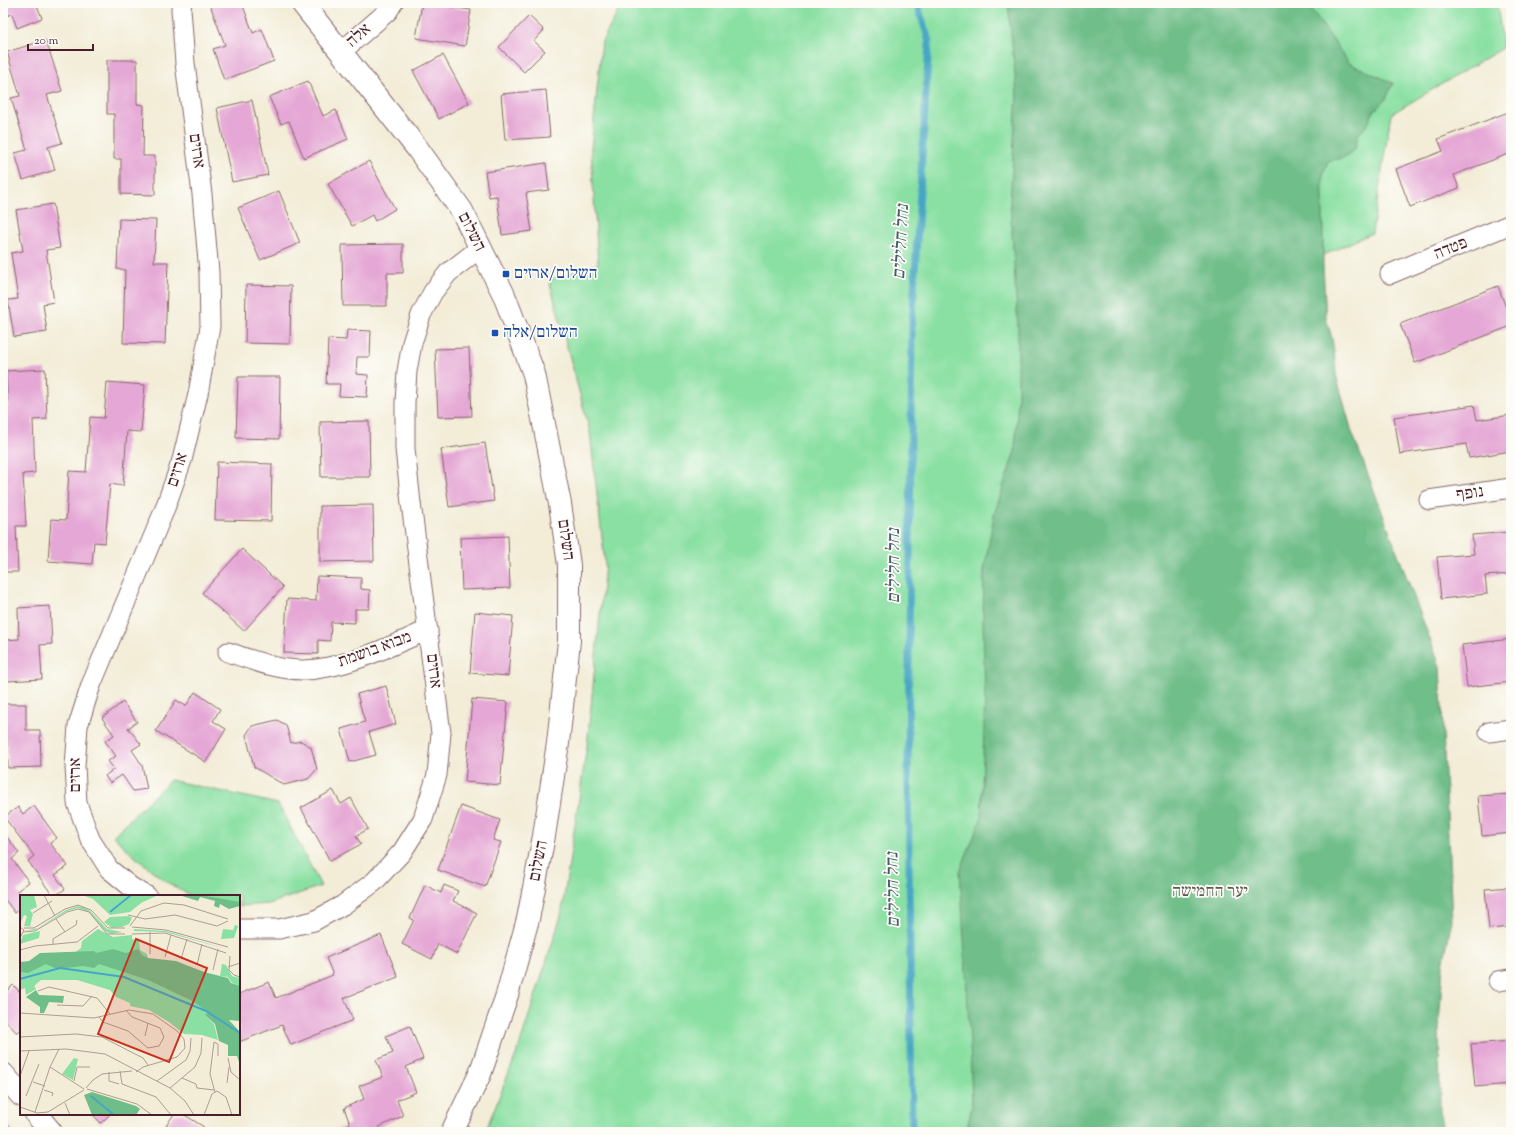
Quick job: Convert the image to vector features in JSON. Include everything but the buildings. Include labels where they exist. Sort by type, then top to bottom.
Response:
[{"type":"street","name":"ארזים","points":[[144,895],[131,887],[109,869],[90,839],[77,803],[75,766],[78,726],[91,685],[164,511],[182,460],[198,394],[210,327],[209,272],[202,194],[184,63],[182,3]]},
{"type":"street","name":"השלום","points":[[302,3],[417,148],[462,211],[504,295],[534,374],[560,504],[569,565],[569,641],[558,743],[545,829],[528,919],[507,995],[480,1074],[452,1132]]},
{"type":"street","name":"אלה","points":[[341,52],[388,11],[393,3]]},
{"type":"street","name":"פטדה","points":[[1390,274],[1511,224]]},
{"type":"street","name":"ארזים","points":[[240,929],[279,929],[314,921],[343,905],[374,882],[402,852],[423,819],[436,775],[441,733],[405,449],[407,371],[412,343],[421,315],[433,292],[448,273],[480,248]]},
{"type":"street","name":"נופף","points":[[1429,500],[1511,488]]},
{"type":"street","name":"מבוא בושמת","points":[[228,652],[270,666],[303,670],[346,664],[428,630]]},
{"type":"street","points":[[1489,732],[1511,729]]},
{"type":"street","points":[[3,1074],[20,1094]]},
{"type":"street","points":[[37,1115],[51,1132]]},
{"type":"green space","points":[[623,3],[1030,3],[1036,379],[973,1132],[485,1132],[518,1050],[561,916],[587,746],[605,564],[590,432],[549,280],[598,264],[591,149],[602,41]]},
{"type":"green space","name":"יער החמישה","points":[[1008,3],[1307,3],[1349,63],[1393,83],[1386,99],[1374,111],[1367,125],[1358,135],[1355,149],[1343,158],[1328,161],[1323,174],[1323,266],[1326,318],[1332,338],[1336,375],[1352,432],[1440,666],[1452,920],[1443,965],[1439,1025],[1440,1114],[1443,1132],[966,1132],[972,1107],[970,1042],[960,871],[981,819],[985,696],[983,619],[984,570],[994,515],[1015,451],[1018,394],[1018,329],[1010,201],[1017,95]]},
{"type":"green space","points":[[1296,3],[1497,3],[1503,48],[1391,114],[1372,233],[1293,269]]},
{"type":"green space","points":[[170,780],[278,804],[321,886],[269,904],[240,906],[240,895],[189,895],[165,881],[134,856],[113,836]]},
{"type":"waterway","name":"נחל חלילים","points":[[912,1132],[908,767],[912,323],[929,41],[917,3]]},
{"type":"place","name":"השלום/ארזים","points":[[506,274]]},
{"type":"place","name":"השלום/אלה","points":[[495,333]]}]
